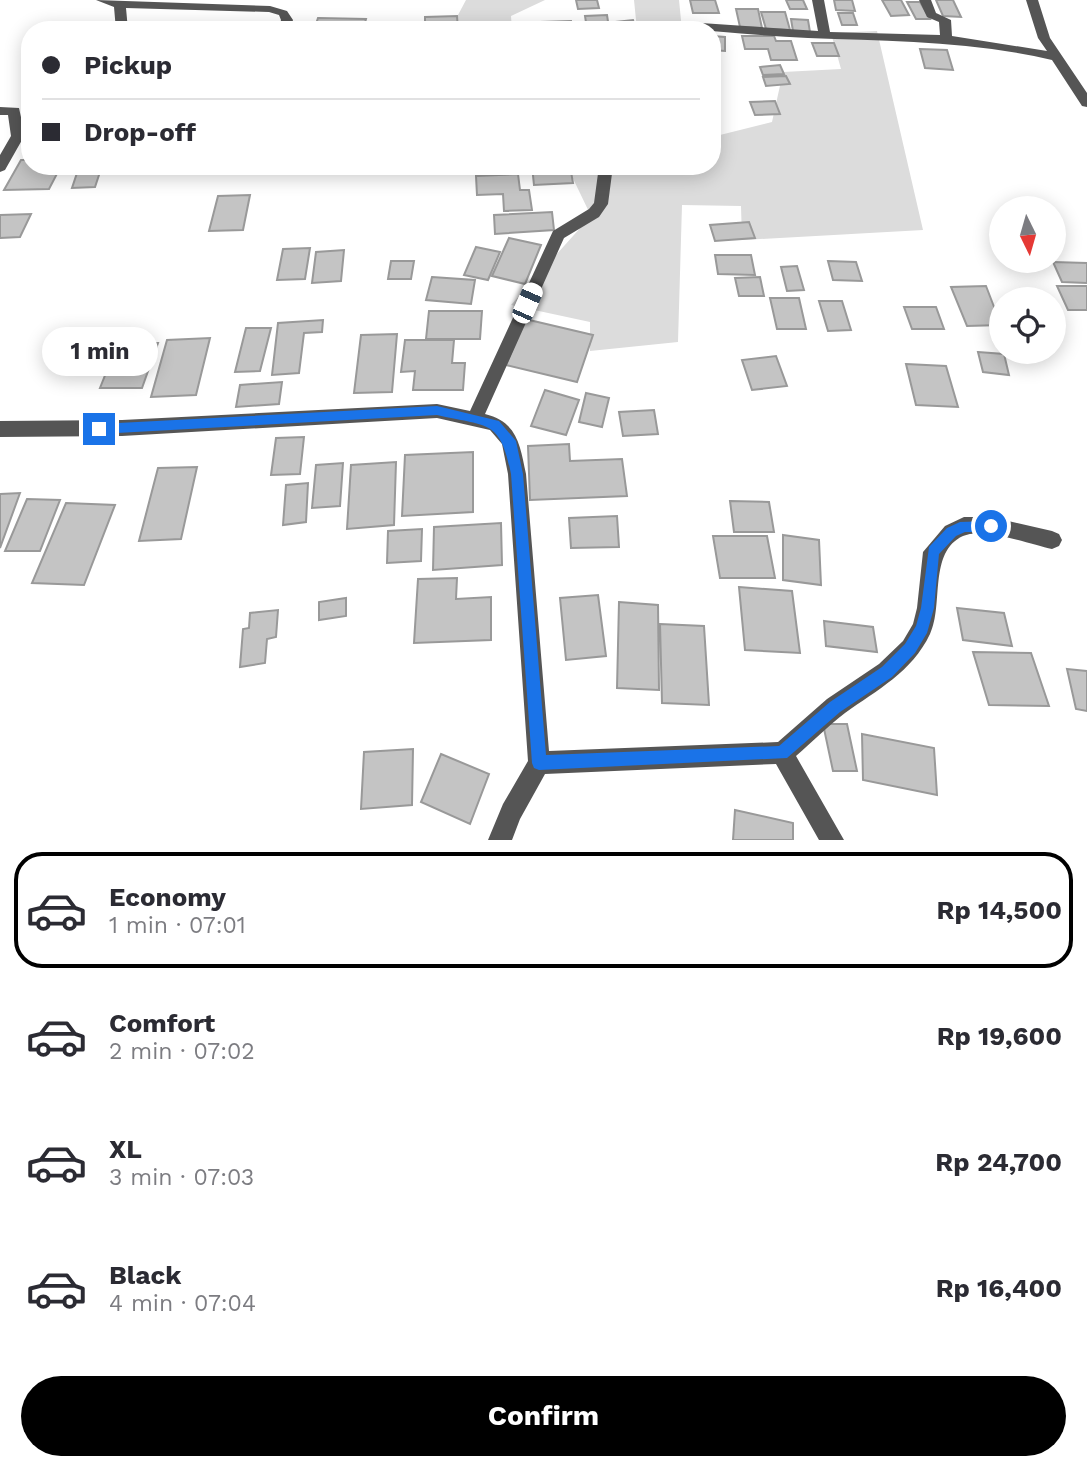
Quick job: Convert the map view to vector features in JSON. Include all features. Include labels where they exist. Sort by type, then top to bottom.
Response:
[{"type":"street","points":[[102,0],[120,5],[272,5],[283,13],[287,21]]},
{"type":"street","points":[[818,0],[825,35]]},
{"type":"street","points":[[925,0],[931,15],[945,20],[946,38]]},
{"type":"street","points":[[1032,0],[1044,38],[1087,103]]},
{"type":"street","points":[[120,5],[121,21]]},
{"type":"street","points":[[721,28],[825,35],[946,38],[996,43],[1057,57]]},
{"type":"street","points":[[0,111],[14,111],[21,130]]},
{"type":"street","points":[[0,167],[21,139]]},
{"type":"street","points":[[475,418],[558,234],[594,213],[601,204],[605,175]]},
{"type":"street","points":[[0,429],[122,428],[437,411],[495,424],[510,441],[517,474],[539,763],[500,840]]},
{"type":"street","points":[[539,763],[782,753],[835,707],[887,672],[910,649],[922,628],[927,608],[933,552],[952,532],[964,526],[991,526],[1052,540]]},
{"type":"street","points":[[782,753],[832,840]]},
{"type":"shaded area","points":[[466,0],[545,0],[511,16],[511,21],[455,21]]},
{"type":"shaded area","points":[[634,0],[679,0],[681,21],[636,21]]},
{"type":"shaded area","points":[[877,31],[923,230],[742,240],[741,206],[682,205],[678,342],[590,351],[590,322],[511,305],[591,216],[571,175],[721,175],[721,135],[772,122],[783,72],[841,69],[831,33]]},
{"type":"building","points":[[576,0],[597,0],[599,8],[578,9]]},
{"type":"building","points":[[690,0],[715,0],[719,13],[693,13]]},
{"type":"building","points":[[786,0],[803,0],[807,9],[790,9]]},
{"type":"building","points":[[834,0],[852,0],[855,11],[836,10]]},
{"type":"building","points":[[882,0],[901,0],[909,15],[891,16]]},
{"type":"building","points":[[936,0],[953,0],[961,17],[943,16]]},
{"type":"building","points":[[907,2],[920,2],[930,19],[916,19]]},
{"type":"building","points":[[736,9],[758,9],[762,28],[740,27]]},
{"type":"building","points":[[761,12],[785,12],[790,30],[766,29]]},
{"type":"building","points":[[838,13],[853,13],[857,25],[842,25]]},
{"type":"building","points":[[607,15],[608,21],[586,21],[585,16]]},
{"type":"building","points":[[457,16],[457,21],[425,21],[425,17]]},
{"type":"building","points":[[318,18],[366,19],[365,21],[317,21]]},
{"type":"building","points":[[791,19],[808,20],[810,32],[793,31]]},
{"type":"building","points":[[742,36],[774,36],[776,41],[791,41],[797,60],[771,60],[768,49],[745,49]]},
{"type":"building","points":[[721,37],[725,37],[725,51],[721,51]]},
{"type":"building","points":[[812,43],[834,43],[839,56],[817,56]]},
{"type":"building","points":[[920,49],[947,50],[953,70],[925,68]]},
{"type":"building","points":[[780,65],[784,74],[763,75],[760,67]]},
{"type":"building","points":[[786,76],[790,84],[766,86],[763,77]]},
{"type":"building","points":[[775,101],[780,114],[755,115],[750,102]]},
{"type":"building","points":[[21,160],[21,175],[56,175],[49,189],[4,190]]},
{"type":"building","points":[[76,175],[99,175],[95,187],[72,188]]},
{"type":"building","points":[[518,175],[520,190],[529,190],[532,210],[504,211],[503,194],[477,195],[476,176]]},
{"type":"building","points":[[533,175],[572,175],[573,183],[534,185]]},
{"type":"building","points":[[250,195],[243,230],[209,231],[218,196]]},
{"type":"building","points":[[552,212],[554,230],[495,234],[494,215]]},
{"type":"building","points":[[31,214],[20,237],[0,238],[0,215]]},
{"type":"building","points":[[749,222],[755,238],[715,241],[710,225]]},
{"type":"building","points":[[509,238],[541,245],[525,284],[492,276]]},
{"type":"building","points":[[476,247],[500,252],[488,280],[464,275]]},
{"type":"building","points":[[310,248],[305,279],[277,280],[283,249]]},
{"type":"building","points":[[344,250],[341,281],[312,283],[316,252]]},
{"type":"building","points":[[715,255],[751,255],[755,275],[718,274]]},
{"type":"building","points":[[391,261],[414,261],[411,279],[388,279]]},
{"type":"building","points":[[828,261],[856,262],[862,281],[833,280]]},
{"type":"building","points":[[1066,262],[1087,263],[1087,283],[1062,282],[1058,273],[1066,273]]},
{"type":"building","points":[[797,266],[804,290],[787,291],[781,267]]},
{"type":"building","points":[[432,277],[475,280],[471,304],[426,300]]},
{"type":"building","points":[[760,277],[764,296],[739,296],[735,278]]},
{"type":"building","points":[[986,286],[989,294],[989,325],[967,326],[951,287]]},
{"type":"building","points":[[1087,286],[1087,310],[1068,310],[1066,287],[1057,287]]},
{"type":"building","points":[[770,298],[799,298],[806,329],[777,329]]},
{"type":"building","points":[[819,301],[842,301],[851,330],[828,331]]},
{"type":"building","points":[[904,307],[936,307],[944,329],[912,329]]},
{"type":"building","points":[[429,311],[482,311],[480,339],[426,339]]},
{"type":"building","points":[[525,319],[593,335],[577,382],[506,365]]},
{"type":"building","points":[[323,320],[322,332],[304,333],[299,373],[272,375],[278,323]]},
{"type":"building","points":[[246,328],[271,328],[260,371],[235,372]]},
{"type":"building","points":[[397,334],[392,392],[354,393],[361,335]]},
{"type":"building","points":[[210,338],[196,395],[151,397],[167,340]]},
{"type":"building","points":[[405,340],[454,340],[452,363],[465,363],[463,390],[413,390],[415,371],[401,372]]},
{"type":"building","points":[[118,343],[158,343],[142,388],[100,388]]},
{"type":"building","points":[[978,352],[989,353],[989,364],[1006,364],[1009,375],[983,372]]},
{"type":"building","points":[[776,356],[787,386],[752,390],[742,360]]},
{"type":"building","points":[[906,364],[946,366],[958,407],[916,405]]},
{"type":"building","points":[[282,382],[279,404],[236,407],[240,385]]},
{"type":"building","points":[[545,390],[579,400],[566,435],[531,426]]},
{"type":"building","points":[[586,393],[609,398],[602,427],[579,422]]},
{"type":"building","points":[[654,410],[658,434],[623,436],[619,412]]},
{"type":"building","points":[[304,437],[300,474],[271,475],[276,438]]},
{"type":"building","points":[[569,444],[570,461],[622,459],[627,496],[530,500],[528,446]]},
{"type":"building","points":[[473,452],[473,512],[402,516],[405,455]]},
{"type":"building","points":[[396,462],[394,525],[347,529],[351,465]]},
{"type":"building","points":[[343,463],[340,506],[312,508],[316,465]]},
{"type":"building","points":[[197,467],[181,539],[139,541],[158,468]]},
{"type":"building","points":[[308,483],[306,522],[283,525],[286,485]]},
{"type":"building","points":[[20,493],[0,548],[0,494]]},
{"type":"building","points":[[27,499],[60,500],[40,551],[5,551]]},
{"type":"building","points":[[730,501],[769,502],[774,532],[734,532]]},
{"type":"building","points":[[66,503],[115,505],[84,585],[32,583]]},
{"type":"building","points":[[617,516],[619,547],[571,548],[569,518]]},
{"type":"building","points":[[501,523],[502,565],[433,570],[434,527]]},
{"type":"building","points":[[422,529],[421,561],[387,563],[388,531]]},
{"type":"building","points":[[783,535],[819,540],[821,585],[783,580]]},
{"type":"building","points":[[713,536],[767,536],[775,578],[720,578]]},
{"type":"building","points":[[457,578],[456,599],[491,597],[491,640],[414,643],[418,579]]},
{"type":"building","points":[[739,587],[792,591],[800,653],[745,650]]},
{"type":"building","points":[[598,595],[606,656],[566,660],[560,598]]},
{"type":"building","points":[[346,598],[346,616],[319,620],[319,602]]},
{"type":"building","points":[[619,602],[658,605],[659,690],[617,688]]},
{"type":"building","points":[[957,608],[1004,613],[1012,646],[963,640]]},
{"type":"building","points":[[278,610],[276,637],[267,639],[265,663],[240,667],[243,629],[249,628],[250,613]]},
{"type":"building","points":[[824,621],[873,627],[877,652],[826,646]]},
{"type":"building","points":[[660,624],[704,626],[709,705],[662,703]]},
{"type":"building","points":[[973,652],[1031,653],[1049,706],[989,705]]},
{"type":"building","points":[[1067,669],[1087,671],[1087,711],[1076,709]]},
{"type":"building","points":[[823,724],[847,724],[857,771],[833,771]]},
{"type":"building","points":[[862,734],[934,748],[937,795],[863,780]]},
{"type":"building","points":[[413,749],[412,805],[361,809],[364,752]]},
{"type":"building","points":[[441,754],[489,774],[470,824],[421,802]]},
{"type":"building","points":[[735,810],[793,823],[793,840],[733,840]]},
{"type":"route","points":[[99,429],[437,411],[495,424],[510,441],[517,474],[539,763],[782,753],[835,707],[887,672],[910,649],[922,628],[927,608],[933,552],[952,532],[964,526],[991,526]]}]
